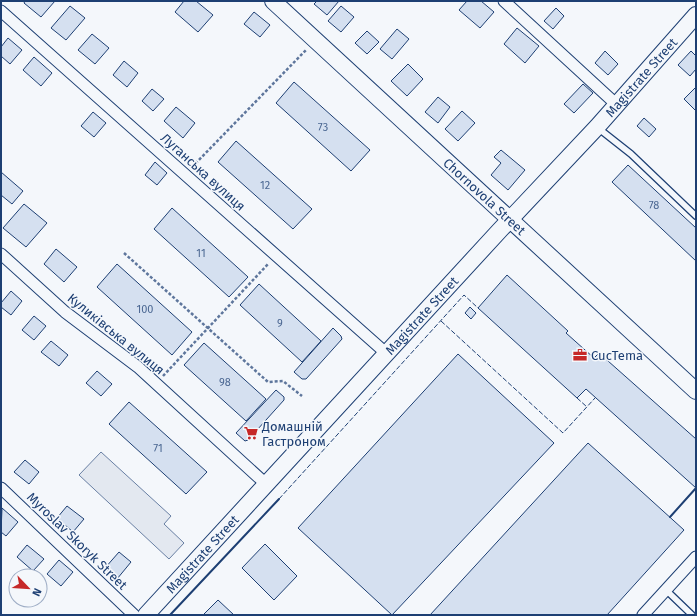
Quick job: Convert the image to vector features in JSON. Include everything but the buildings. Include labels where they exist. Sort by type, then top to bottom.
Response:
[{"type":"street","name":"Chornovola Street","points":[[273,1],[696,390]]},
{"type":"street","points":[[504,1],[616,105]]},
{"type":"street","name":"Луганська вулиця","points":[[1,10],[387,354]]},
{"type":"street","name":"Magistrate Street","points":[[146,615],[597,127],[696,15]]},
{"type":"street","name":"Куликівська вулиця","points":[[1,254],[65,312],[138,367],[267,485]]},
{"type":"street","name":"Myroslav Skoryk Street","points":[[1,488],[134,615]]},
{"type":"street","points":[[643,615],[696,557]]},
{"type":"lane","points":[[597,127],[631,154],[696,216]]},
{"type":"lane","points":[[666,590],[692,615]]},
{"type":"path","points":[[184,173],[194,166],[306,50]]},
{"type":"path","points":[[124,253],[268,382],[283,381],[302,396]]},
{"type":"path","points":[[156,383],[276,255]]},
{"type":"shaded area","points":[[101,452],[171,516],[164,524],[184,543],[169,559],[79,475]]},
{"type":"fence","points":[[279,499],[464,295],[478,308]]},
{"type":"fence","points":[[441,321],[563,433],[595,398]]},
{"type":"fence","points":[[577,398],[587,407]]},
{"type":"wall","points":[[670,517],[696,488]]},
{"type":"wall","points":[[170,615],[279,499]]},
{"type":"place","name":"CucTema","points":[[580,355]]},
{"type":"place","name":"Домашній Гастроном","points":[[251,433]]}]
